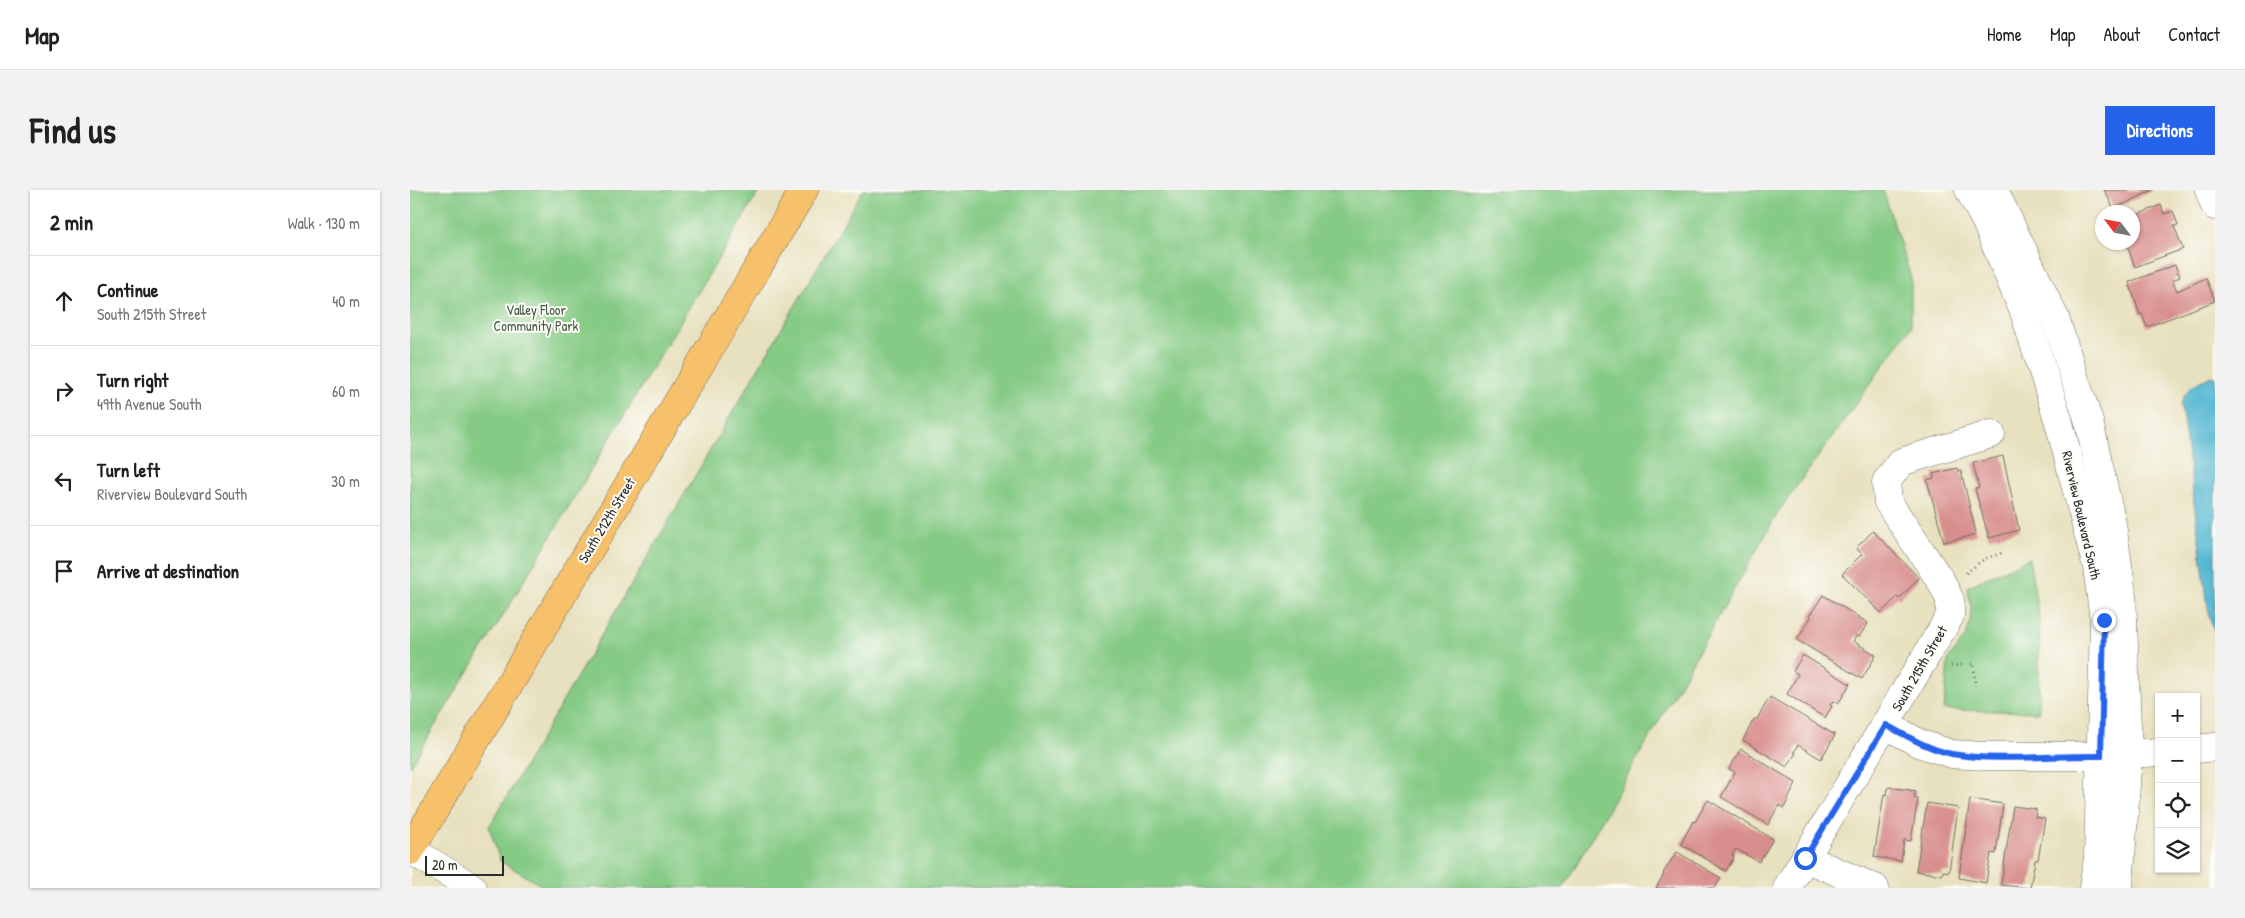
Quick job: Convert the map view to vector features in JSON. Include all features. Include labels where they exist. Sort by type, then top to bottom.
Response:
[{"type":"main road","name":"South 212th Street","points":[[410,851],[804,190]]},
{"type":"street","name":"Riverview Boulevard South","points":[[1969,190],[1986,222],[2024,312],[2058,418],[2097,567],[2104,620],[2098,859],[2093,888]]},
{"type":"street","name":"Riverview Boulevard South","points":[[1994,190],[2055,318],[2089,422],[2112,524],[2122,593],[2128,755],[2119,888]]},
{"type":"street","name":"South 215th Street","points":[[1787,888],[1950,616],[1950,600],[1942,583],[1888,502],[1886,482],[1901,462],[1990,434]]},
{"type":"street","points":[[1886,725],[1921,744],[1952,754],[1985,756],[2101,756],[2155,752]]},
{"type":"street","points":[[2200,749],[2215,748]]},
{"type":"street","points":[[410,851],[473,888]]},
{"type":"street","points":[[1805,858],[1875,888]]},
{"type":"path","points":[[1949,666],[1974,664],[1974,686]]},
{"type":"green space","name":"Valley Floor Community Park","points":[[410,190],[760,190],[410,766]]},
{"type":"green space","points":[[863,190],[1883,190],[1911,278],[1911,327],[1779,511],[1563,888],[546,888],[500,861],[489,827]]},
{"type":"green space","points":[[2029,558],[2039,619],[2039,712],[1944,710],[1948,660],[1966,636],[1970,623],[1971,606],[1967,587]]},
{"type":"water","points":[[2215,376],[2215,634],[2209,615],[2181,404],[2189,389]]},
{"type":"building","points":[[2104,190],[2153,190],[2122,205],[2112,205]]},
{"type":"building","points":[[2161,205],[2164,214],[2173,211],[2178,225],[2174,226],[2183,249],[2135,267],[2129,250],[2140,250],[2140,214]]},
{"type":"building","points":[[2175,265],[2180,277],[2172,280],[2177,291],[2206,278],[2215,301],[2147,327],[2142,314],[2140,315],[2129,282]]},
{"type":"building","points":[[2003,456],[2019,530],[1989,538],[1975,489],[1979,488],[1973,463]]},
{"type":"building","points":[[1957,468],[1958,471],[1961,471],[1976,533],[1975,535],[1944,542],[1927,480],[1934,478],[1933,474]]},
{"type":"building","points":[[1873,531],[1919,578],[1899,599],[1897,597],[1881,613],[1842,574],[1862,554],[1856,548]]},
{"type":"building","points":[[1823,595],[1868,623],[1859,637],[1857,635],[1853,641],[1876,655],[1862,679],[1797,640],[1811,617],[1809,616]]},
{"type":"building","points":[[1803,655],[1850,684],[1838,704],[1833,701],[1830,705],[1832,706],[1825,718],[1787,694],[1798,674],[1793,671]]},
{"type":"building","points":[[1770,697],[1835,735],[1821,759],[1798,745],[1794,752],[1796,753],[1787,767],[1743,740],[1754,719],[1757,719]]},
{"type":"building","points":[[1741,749],[1796,783],[1784,808],[1779,805],[1768,825],[1721,797],[1735,772],[1729,769]]},
{"type":"building","points":[[1888,787],[1916,791],[1914,798],[1918,799],[1911,841],[1904,840],[1901,861],[1874,857],[1884,794],[1887,795]]},
{"type":"building","points":[[1970,799],[2003,804],[1996,854],[1991,853],[1986,883],[1959,878]]},
{"type":"building","points":[[1708,800],[1773,839],[1759,862],[1736,849],[1726,871],[1681,844],[1693,821],[1695,822]]},
{"type":"building","points":[[1927,803],[1958,808],[1949,872],[1943,871],[1942,875],[1916,871]]},
{"type":"building","points":[[2013,806],[2036,809],[2035,817],[2045,819],[2038,860],[2035,860],[2030,888],[2001,885]]},
{"type":"building","points":[[1677,852],[1721,878],[1715,888],[1656,888],[1663,873]]},
{"type":"route","points":[[1805,858],[1886,725],[1921,744],[1952,754],[1985,756],[2101,756],[2104,620]]}]
